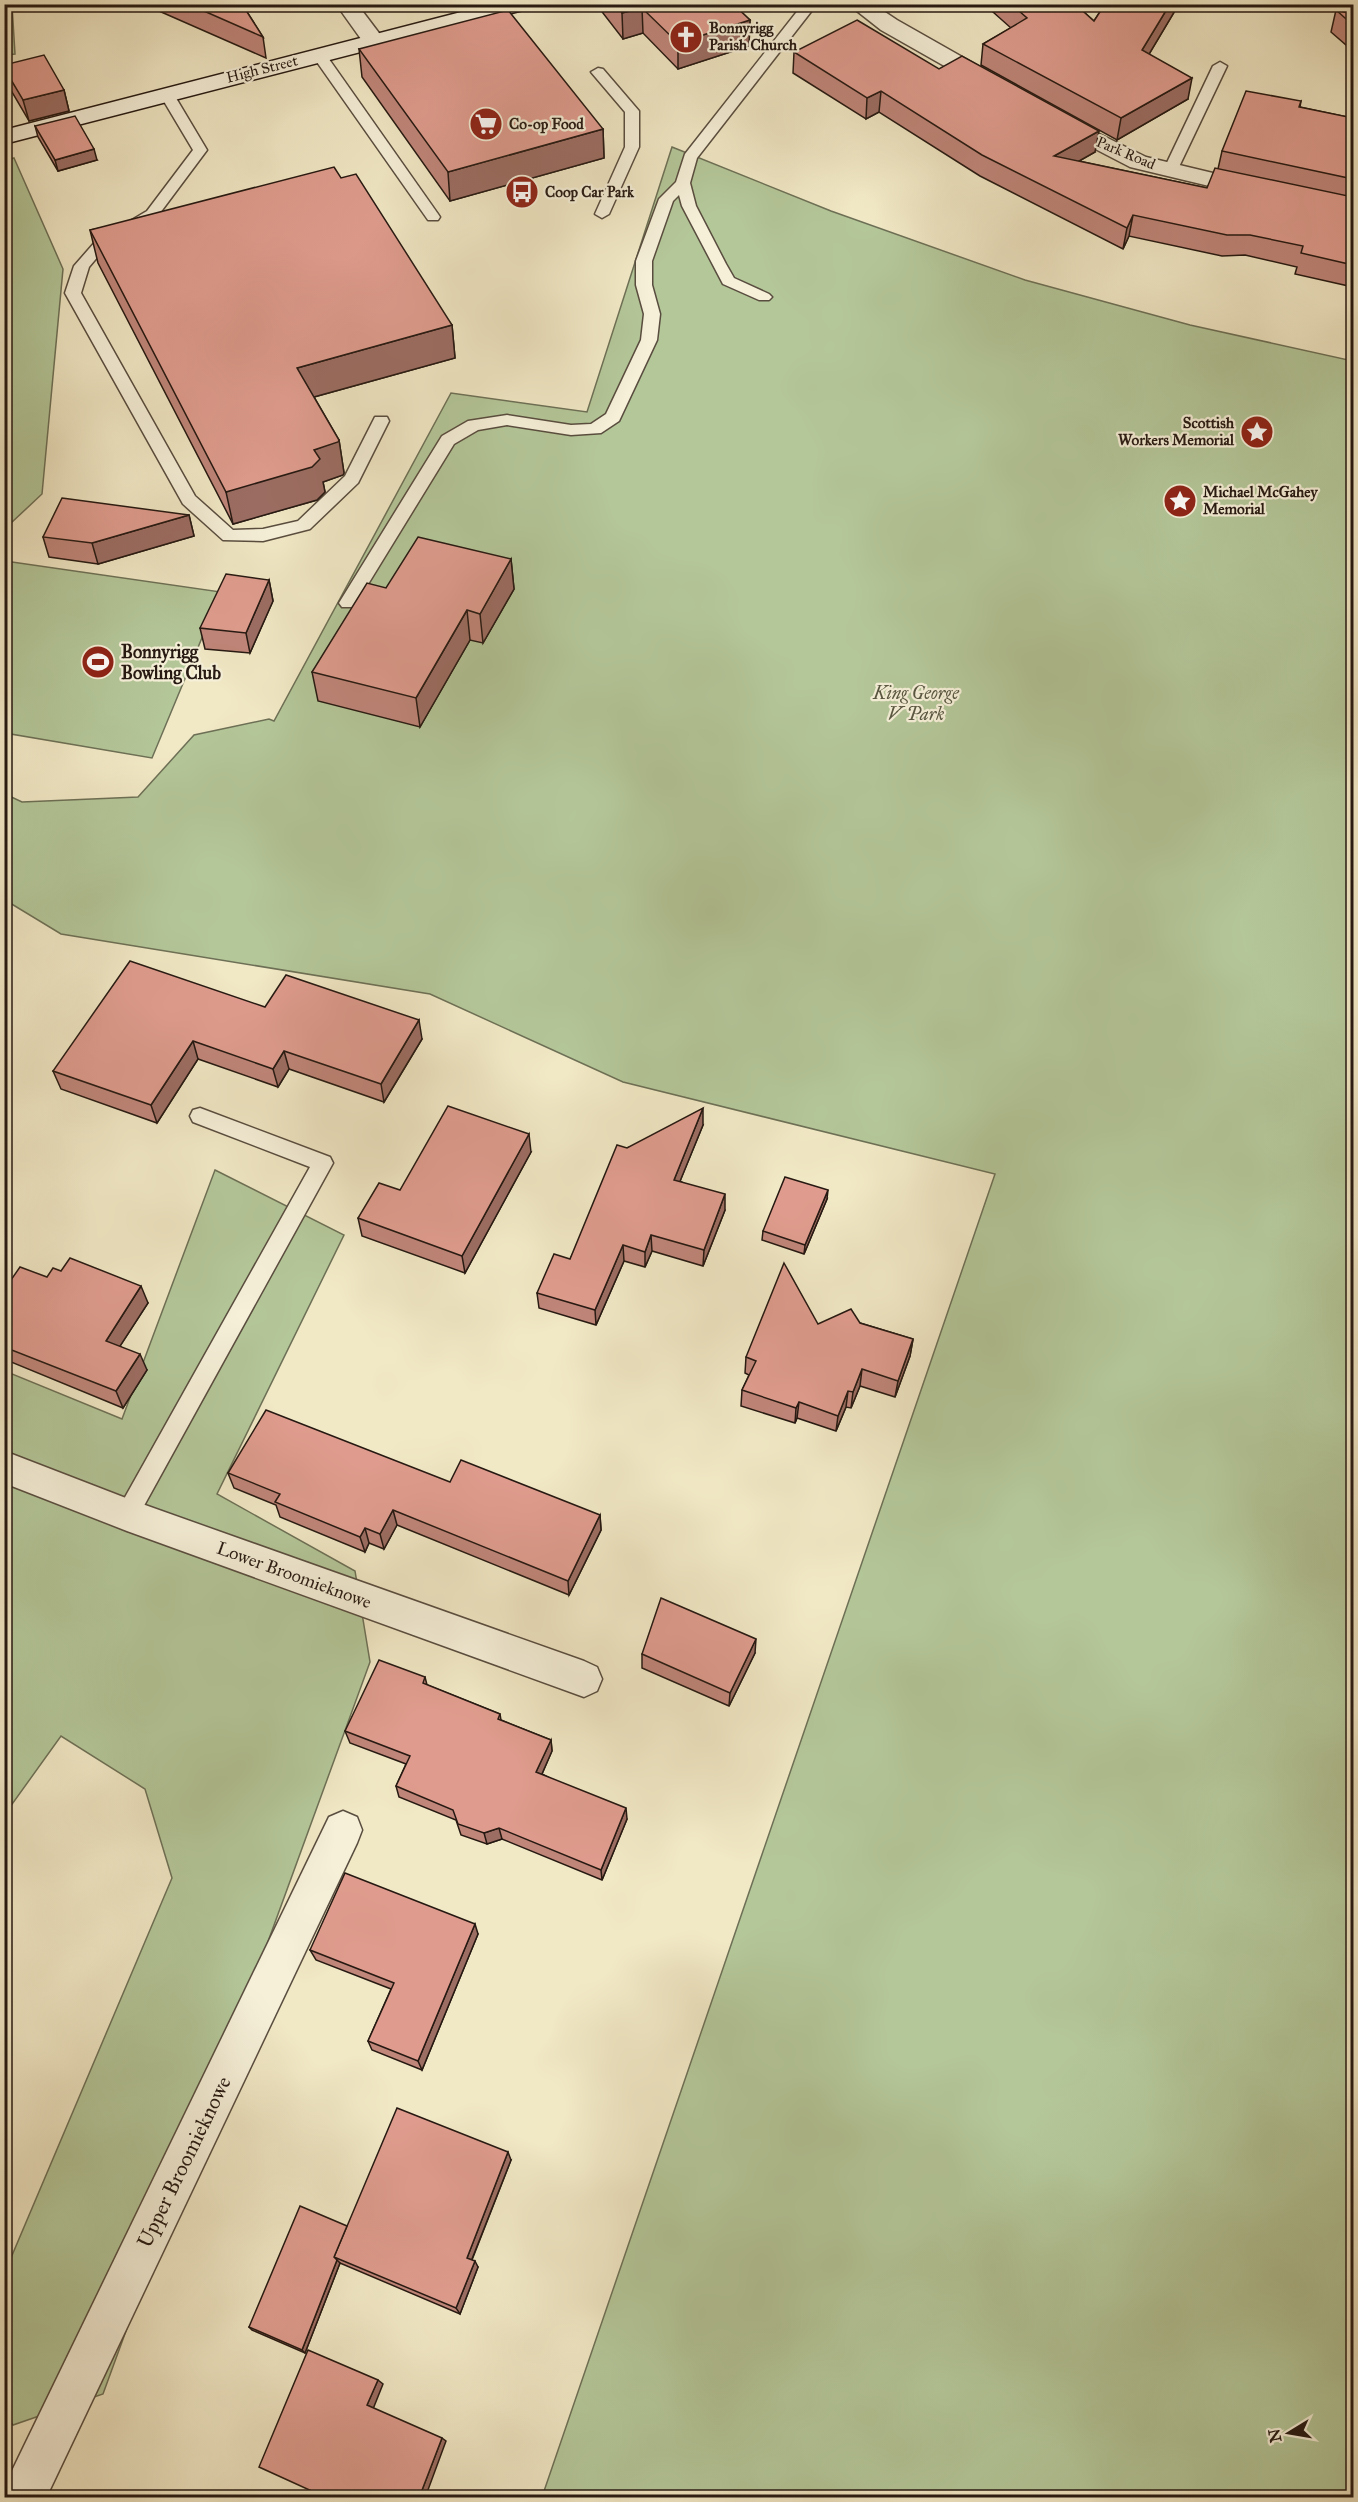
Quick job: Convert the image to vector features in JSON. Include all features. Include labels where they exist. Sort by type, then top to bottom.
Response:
[{"type":"street","points":[[346,4],[374,41]]},
{"type":"street","name":"High Street","points":[[4,137],[166,93],[519,4]]},
{"type":"street","points":[[858,4],[889,25],[1011,94]]},
{"type":"street","name":"Park Road","points":[[1041,111],[1138,162],[1277,195]]},
{"type":"street","name":"Lower Broomieknowe","points":[[4,1467],[128,1515],[584,1679]]},
{"type":"street","name":"Upper Broomieknowe","points":[[26,2496],[343,1830]]},
{"type":"lane","points":[[348,603],[448,440],[474,425],[507,420],[572,430],[595,429],[613,417],[649,340],[652,314],[644,285],[644,261],[666,199],[682,183],[690,157],[811,4]]},
{"type":"lane","points":[[319,55],[433,217]]},
{"type":"lane","points":[[1170,171],[1220,66]]},
{"type":"lane","points":[[598,72],[633,111],[632,147],[602,214]]},
{"type":"lane","points":[[166,93],[200,150],[152,214],[100,245],[82,266],[74,293],[189,500],[229,536],[263,535],[304,525],[352,479],[381,421]]},
{"type":"lane","points":[[682,183],[689,206],[728,281],[764,297]]},
{"type":"lane","points":[[128,1515],[323,1163],[200,1116]]},
{"type":"green space","points":[[5,4],[12,5],[15,54],[5,55]]},
{"type":"green space","name":"King George V Park","points":[[672,147],[831,211],[1025,280],[1190,325],[1353,361],[1353,2497],[542,2497],[995,1174],[623,1082],[430,994],[61,934],[5,900],[5,794],[22,802],[138,797],[194,735],[269,719],[274,721],[451,393],[587,412]]},
{"type":"green space","points":[[14,158],[63,269],[42,494],[10,524],[5,535],[4,161]]},
{"type":"green space","name":"Bonnyrigg Bowling Club","points":[[5,561],[221,592],[152,758],[5,733]]},
{"type":"green space","points":[[215,1170],[344,1235],[217,1494],[355,1571],[370,1662],[103,2394],[13,2425],[5,2414],[5,2272],[172,1878],[145,1789],[61,1736],[5,1814],[5,1371],[122,1419]]},
{"type":"building","points":[[188,4],[242,4],[263,37]]},
{"type":"building","points":[[616,4],[733,4],[750,20],[678,43],[642,8],[622,13]]},
{"type":"building","points":[[1011,4],[1075,4],[1094,21],[1105,4],[1170,4],[1142,50],[1192,78],[1121,118],[983,44],[1027,18]]},
{"type":"building","name":"Co-op Food","points":[[508,10],[603,129],[448,172],[359,49]]},
{"type":"building","points":[[1336,10],[1353,14],[1353,25]]},
{"type":"building","points":[[857,20],[939,69],[962,56],[1099,131],[1054,156],[1207,188],[1215,168],[1353,197],[1353,265],[1301,253],[1303,246],[1250,235],[1227,235],[1133,215],[1127,228],[982,155],[881,91],[867,98],[794,52]]},
{"type":"building","points":[[44,55],[64,90],[23,100],[4,65]]},
{"type":"building","points":[[1246,91],[1301,101],[1299,107],[1353,118],[1353,179],[1222,151]]},
{"type":"building","points":[[75,116],[94,149],[55,160],[35,126]]},
{"type":"building","points":[[334,167],[341,178],[356,174],[452,325],[297,368],[339,440],[338,442],[314,450],[320,459],[312,467],[226,492],[90,230]]},
{"type":"building","points":[[62,498],[189,515],[92,543],[43,537]]},
{"type":"building","points":[[418,537],[511,559],[480,614],[467,610],[416,698],[312,672],[367,583],[386,588]]},
{"type":"building","points":[[226,574],[269,580],[246,633],[200,628]]},
{"type":"building","points":[[130,961],[265,1007],[286,975],[419,1020],[381,1084],[284,1051],[273,1069],[193,1041],[151,1105],[53,1071]]},
{"type":"building","points":[[448,1106],[529,1134],[462,1256],[358,1218],[379,1183],[400,1190]]},
{"type":"building","points":[[703,1108],[674,1180],[725,1194],[704,1250],[651,1235],[645,1252],[623,1245],[595,1310],[537,1293],[554,1254],[570,1259],[617,1145],[627,1148]]},
{"type":"building","points":[[785,1177],[828,1190],[805,1245],[763,1231]]},
{"type":"building","points":[[70,1258],[141,1286],[106,1341],[140,1354],[116,1391],[4,1347],[11,1333],[4,1330],[4,1290],[20,1267],[47,1277],[53,1268],[61,1271]]},
{"type":"building","points":[[784,1263],[818,1324],[851,1309],[860,1323],[913,1339],[898,1381],[862,1369],[853,1392],[848,1391],[838,1416],[799,1402],[796,1408],[742,1390],[756,1361],[746,1357]]},
{"type":"building","points":[[266,1410],[450,1482],[461,1460],[600,1515],[568,1581],[393,1510],[380,1534],[365,1528],[360,1537],[275,1502],[280,1494],[228,1473]]},
{"type":"building","points":[[661,1598],[756,1639],[730,1693],[642,1654]]},
{"type":"building","points":[[379,1660],[425,1677],[423,1683],[500,1714],[498,1719],[551,1740],[536,1772],[626,1808],[601,1870],[499,1828],[484,1833],[458,1824],[453,1810],[396,1786],[410,1756],[345,1731]]},
{"type":"building","points":[[345,1873],[475,1924],[418,2061],[368,2041],[394,1983],[310,1950]]},
{"type":"building","points":[[397,2108],[508,2152],[467,2258],[475,2261],[456,2308],[334,2257]]},
{"type":"building","points":[[300,2206],[347,2226],[334,2257],[337,2260],[302,2350],[249,2327]]},
{"type":"building","points":[[308,2350],[378,2380],[367,2405],[442,2438],[419,2498],[327,2498],[259,2467]]},
{"type":"place","name":"Bonnyrigg Parish Church","points":[[686,37]]},
{"type":"place","name":"Co-op Food","points":[[486,124]]},
{"type":"place","name":"Coop Car Park","points":[[522,192]]},
{"type":"place","name":"Scottish Workers Memorial","points":[[1257,432]]},
{"type":"place","name":"Michael McGahey Memorial","points":[[1180,501]]},
{"type":"place","name":"Bonnyrigg Bowling Club","points":[[98,662]]}]
